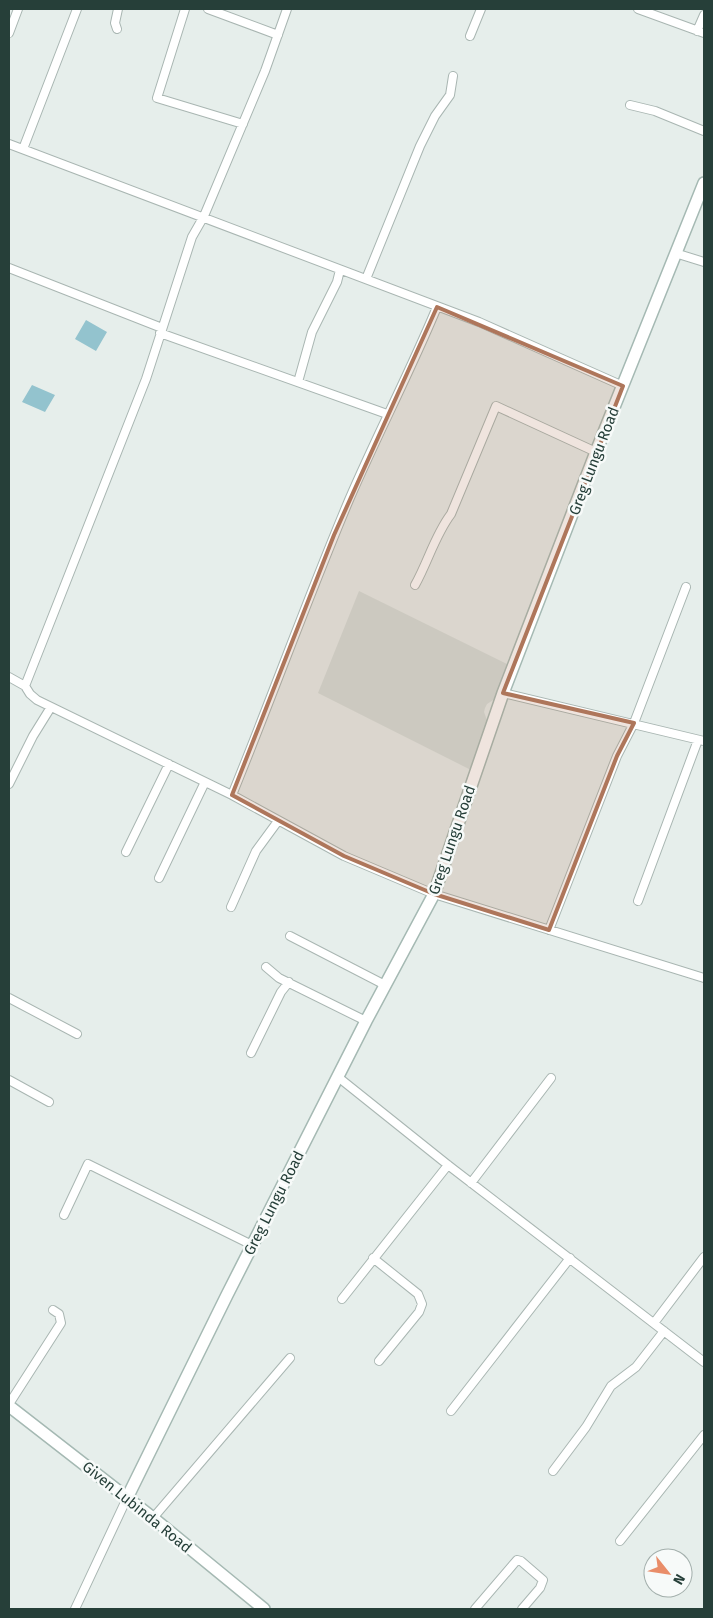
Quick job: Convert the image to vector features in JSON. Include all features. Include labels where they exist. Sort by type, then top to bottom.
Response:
[{"type":"street","points":[[9,33],[18,9]]},
{"type":"street","points":[[23,149],[77,9]]},
{"type":"street","points":[[117,29],[114,23],[118,9]]},
{"type":"street","points":[[185,9],[157,98],[243,124]]},
{"type":"street","points":[[208,9],[278,35]]},
{"type":"street","points":[[25,686],[146,379],[192,237],[204,216],[243,124],[287,9]]},
{"type":"street","points":[[470,36],[481,9]]},
{"type":"street","points":[[638,9],[701,32],[704,15]]},
{"type":"street","points":[[366,279],[420,146],[435,116],[450,95],[453,76]]},
{"type":"street","points":[[630,105],[655,111],[704,131]]},
{"type":"street","points":[[9,144],[204,216],[478,322],[623,386]]},
{"type":"street","name":"Greg Lungu Road","points":[[127,1498],[252,1245],[385,985],[434,894],[504,693],[596,452],[704,183]]},
{"type":"street","points":[[675,253],[704,262]]},
{"type":"street","points":[[9,268],[161,330],[387,414]]},
{"type":"street","points":[[298,382],[312,332],[337,282],[340,270]]},
{"type":"street","points":[[232,795],[334,535],[387,414],[418,354],[436,307]]},
{"type":"street","points":[[415,585],[426,566],[444,523],[451,514],[496,406],[596,452]]},
{"type":"street","points":[[549,930],[617,756],[634,723],[686,588]]},
{"type":"street","points":[[9,677],[25,686],[30,694],[51,707],[232,795],[344,856],[434,894],[704,978]]},
{"type":"street","points":[[504,693],[701,740],[638,901]]},
{"type":"street","points":[[9,784],[33,736],[51,707]]},
{"type":"street","points":[[126,852],[169,764]]},
{"type":"street","points":[[159,878],[205,782]]},
{"type":"street","points":[[231,907],[256,851],[278,821]]},
{"type":"street","points":[[290,936],[385,985]]},
{"type":"street","points":[[266,967],[275,975],[366,1022]]},
{"type":"street","points":[[251,1053],[280,992],[289,982]]},
{"type":"street","points":[[9,998],[77,1034]]},
{"type":"street","points":[[338,1077],[471,1183],[704,1362]]},
{"type":"street","points":[[471,1183],[552,1078]]},
{"type":"street","points":[[9,1080],[49,1102]]},
{"type":"street","points":[[64,1215],[88,1164],[252,1245]]},
{"type":"street","points":[[342,1299],[448,1165]]},
{"type":"street","points":[[654,1323],[704,1257]]},
{"type":"street","points":[[373,1258],[418,1294],[422,1304],[419,1312],[379,1361]]},
{"type":"street","points":[[451,1411],[570,1258]]},
{"type":"street","points":[[9,1405],[61,1323],[59,1314],[53,1310]]},
{"type":"street","points":[[552,1471],[586,1427],[611,1386],[636,1367],[664,1331]]},
{"type":"street","points":[[153,1518],[290,1358]]},
{"type":"street","name":"Given Lubinda Road","points":[[9,1405],[153,1518],[264,1609]]},
{"type":"street","points":[[620,1541],[704,1435]]},
{"type":"street","points":[[75,1609],[127,1498]]},
{"type":"street","points":[[475,1609],[516,1560],[522,1561],[542,1580],[540,1588],[522,1609]]},
{"type":"highlighted area","points":[[437,307],[623,386],[503,693],[634,723],[617,756],[549,930],[434,894],[344,856],[232,795],[334,535]]},
{"type":"shaded area","points":[[359,591],[515,668],[498,697],[487,704],[485,708],[484,712],[488,723],[475,772],[318,693]]},
{"type":"water","points":[[86,320],[107,332],[96,351],[75,339]]},
{"type":"water","points":[[32,385],[55,395],[45,412],[22,402]]}]
